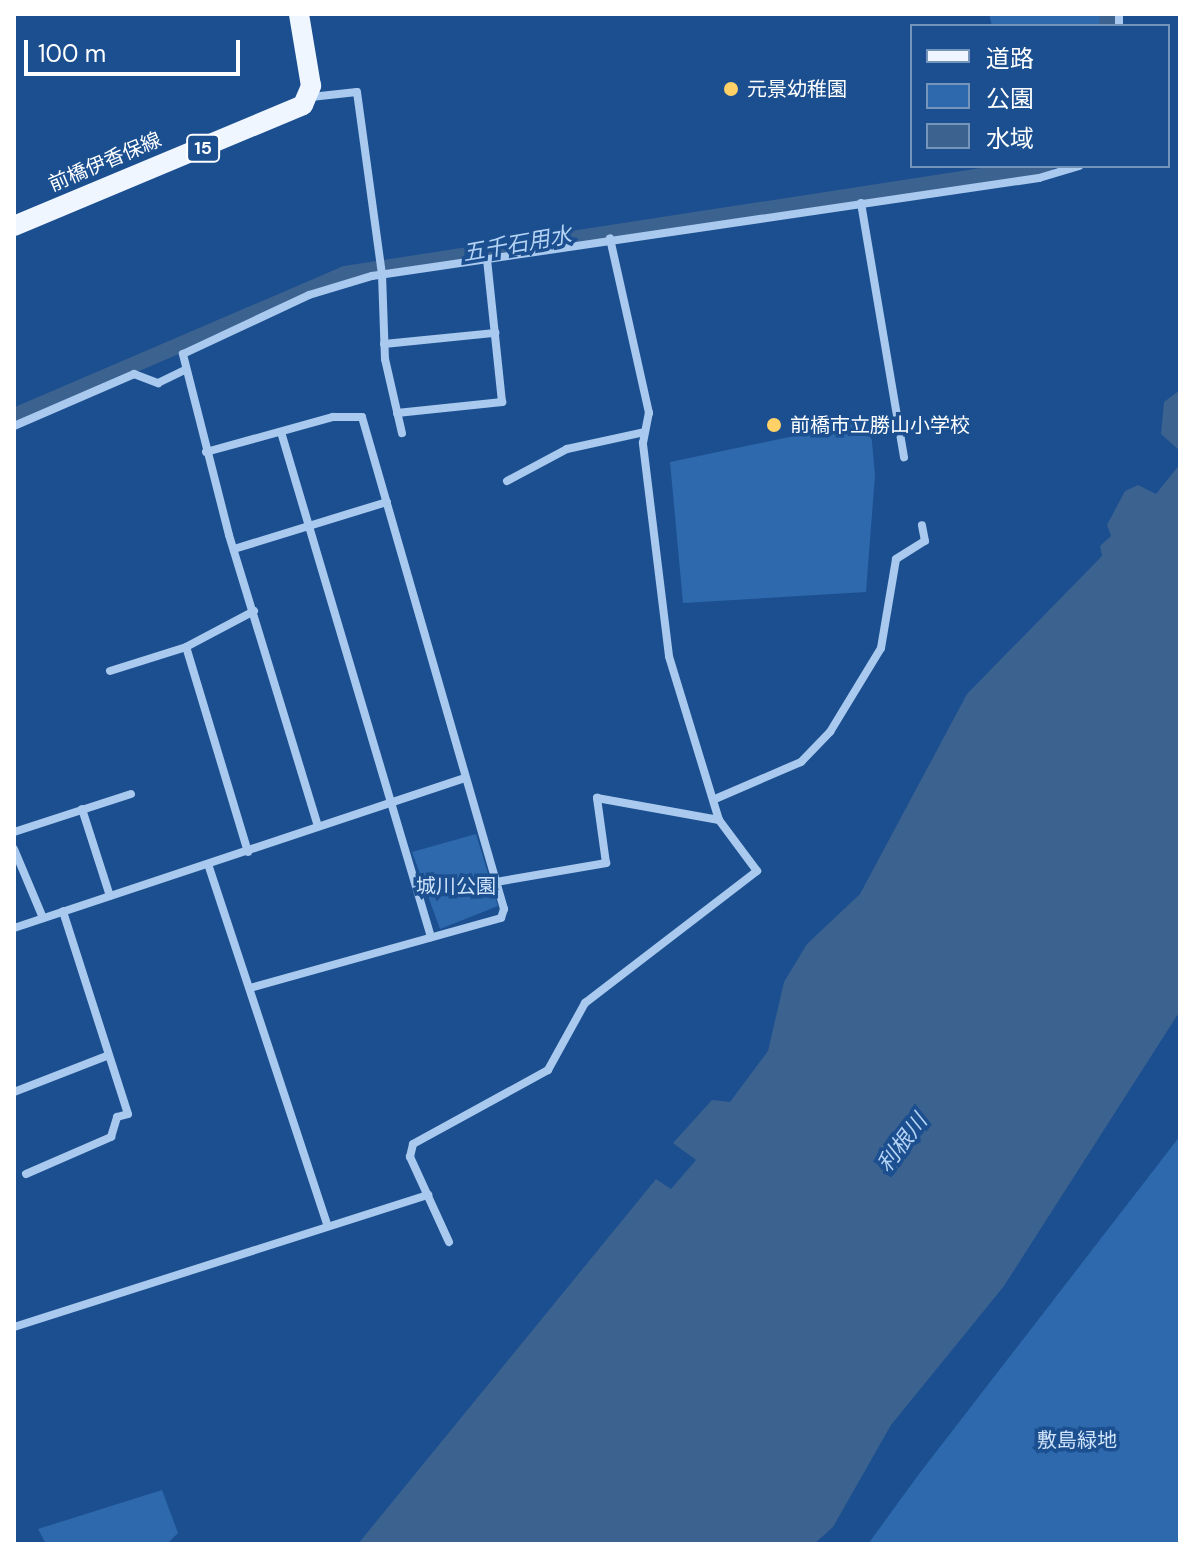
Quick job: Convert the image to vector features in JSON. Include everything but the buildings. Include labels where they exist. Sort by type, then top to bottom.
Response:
[{"type":"main road","points":[[299,14],[311,97]]},
{"type":"main road","name":"前橋伊香保線","points":[[14,226],[311,97]]},
{"type":"street","points":[[311,97],[357,92],[382,278],[384,344],[402,433]]},
{"type":"street","points":[[317,823],[183,371],[187,351],[275,309],[382,278],[610,238],[861,203],[1067,168]]},
{"type":"street","points":[[861,203],[904,457]]},
{"type":"street","points":[[449,1242],[410,1157],[413,1144],[548,1070],[585,1003],[755,875],[757,867],[719,820],[663,632],[644,432],[649,413],[644,377],[610,238]]},
{"type":"street","points":[[397,413],[502,402],[487,259]]},
{"type":"street","points":[[384,344],[495,333]]},
{"type":"street","points":[[14,426],[134,374],[158,383],[183,371]]},
{"type":"street","points":[[206,452],[360,414],[496,882],[501,918],[251,988]]},
{"type":"street","points":[[281,432],[311,524],[431,937]]},
{"type":"street","points":[[507,481],[567,449],[644,432]]},
{"type":"street","points":[[234,549],[387,502]]},
{"type":"street","points":[[715,799],[801,762],[830,732],[881,648],[896,559],[925,541],[922,525]]},
{"type":"street","points":[[110,671],[186,647],[254,611]]},
{"type":"street","points":[[186,647],[248,852]]},
{"type":"street","points":[[14,928],[209,867],[317,823],[464,778]]},
{"type":"street","points":[[14,832],[131,794]]},
{"type":"street","points":[[496,882],[606,863],[597,798],[719,820]]},
{"type":"street","points":[[82,809],[110,896]]},
{"type":"street","points":[[14,849],[43,918]]},
{"type":"street","points":[[209,867],[328,1226]]},
{"type":"street","points":[[26,1174],[111,1137],[117,1117],[128,1114],[63,911]]},
{"type":"street","points":[[14,1092],[107,1056]]},
{"type":"street","points":[[14,1327],[428,1195]]},
{"type":"green space","points":[[989,14],[1104,14],[1103,24],[992,24]]},
{"type":"green space","points":[[870,420],[875,475],[866,592],[683,603],[670,462]]},
{"type":"green space","name":"城川公園","points":[[476,834],[498,906],[440,929],[412,852]]},
{"type":"green space","name":"敷島緑地","points":[[1180,1136],[1180,1544],[868,1544],[919,1474]]},
{"type":"green space","points":[[162,1490],[178,1533],[167,1544],[46,1544],[38,1529]]},
{"type":"water","points":[[1180,390],[1180,451],[1161,434],[1164,402]]},
{"type":"water","name":"利根川","points":[[1180,464],[1180,1011],[1004,1286],[891,1425],[833,1527],[814,1544],[358,1544],[656,1179],[671,1189],[696,1160],[673,1143],[712,1100],[730,1102],[768,1051],[784,982],[807,944],[860,894],[967,694],[1102,556],[1100,546],[1111,536],[1107,525],[1125,491],[1138,485],[1156,494]]},
{"type":"waterway","name":"五千石用水","points":[[1107,24],[1108,14]]},
{"type":"waterway","name":"五千石用水","points":[[14,416],[345,274],[1033,168]]},
{"type":"place","name":"元景幼稚園","points":[[731,89]]},
{"type":"place","name":"前橋市立勝山小学校","points":[[774,425]]}]
